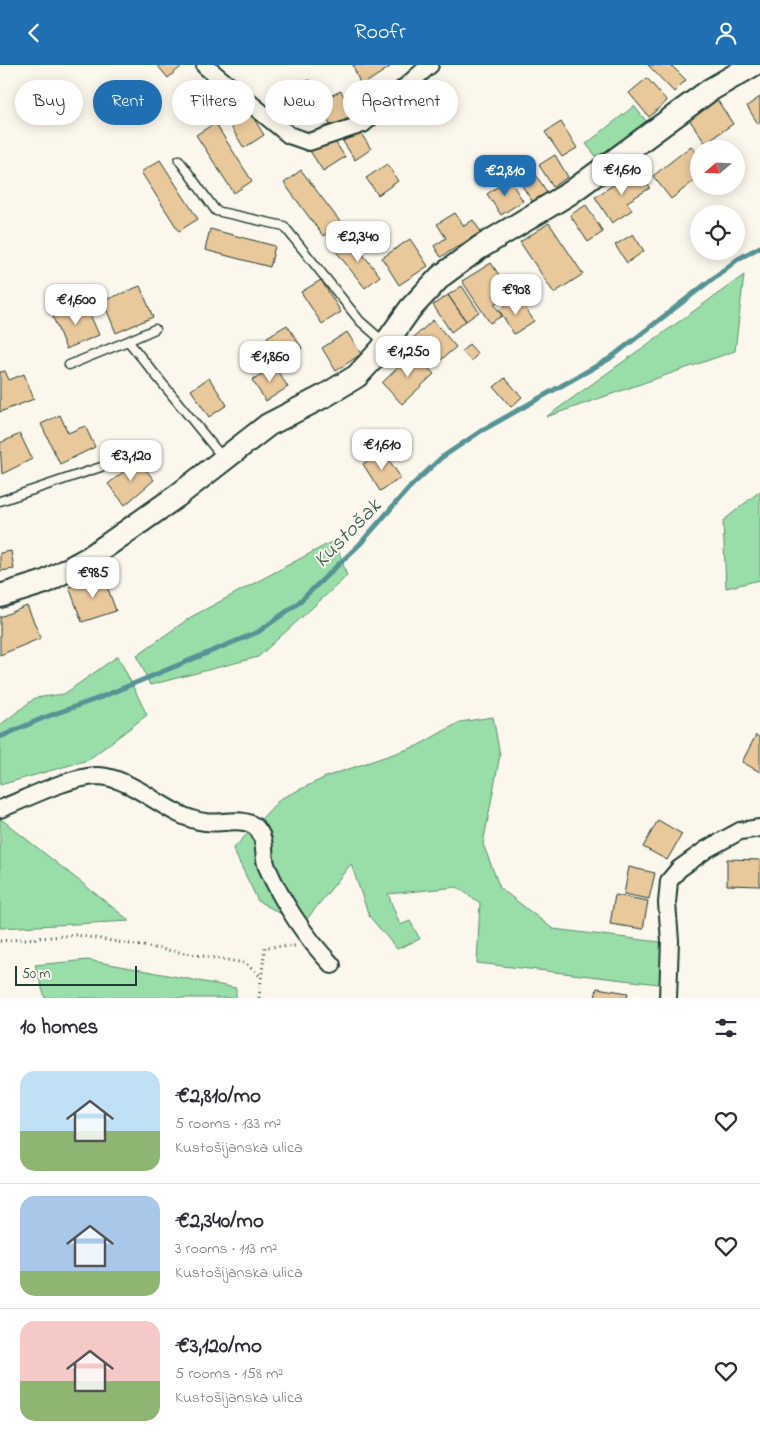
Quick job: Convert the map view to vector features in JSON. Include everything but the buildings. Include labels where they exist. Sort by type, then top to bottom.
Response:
[{"type":"street","points":[[205,66],[289,135],[309,142],[363,123],[430,65]]},
{"type":"street","points":[[0,596],[45,582],[89,559],[177,496],[268,425],[326,395],[357,376],[426,290],[458,263],[570,193],[710,90],[753,65]]},
{"type":"street","points":[[0,809],[70,782],[97,776],[116,779],[138,789],[181,815],[205,823],[250,823],[258,829],[265,841],[266,865],[313,945],[332,965]]},
{"type":"street","points":[[668,998],[670,941],[667,903],[669,881],[679,869],[707,849],[740,831],[760,828]]},
{"type":"lane","points":[[179,160],[216,211],[284,226],[360,321],[385,343]]},
{"type":"lane","points":[[69,365],[155,329]]},
{"type":"lane","points":[[128,341],[224,459]]},
{"type":"lane","points":[[0,501],[101,467]]},
{"type":"path","points":[[0,941],[76,935],[245,963],[260,976]]},
{"type":"path","points":[[259,998],[260,976],[265,947],[313,945]]},
{"type":"green space","points":[[634,106],[647,122],[599,160],[586,144]]},
{"type":"green space","points":[[744,275],[735,351],[546,417]]},
{"type":"green space","points":[[760,491],[760,580],[726,588],[723,521]]},
{"type":"green space","points":[[335,540],[347,576],[258,657],[150,685],[137,655],[191,617]]},
{"type":"green space","points":[[118,656],[147,715],[88,760],[0,785],[0,725],[35,698],[64,694]]},
{"type":"green space","points":[[493,717],[500,755],[483,844],[500,888],[553,929],[668,943],[667,985],[477,963],[480,903],[457,887],[388,894],[400,925],[410,921],[420,939],[397,949],[369,916],[351,864],[306,920],[285,916],[258,901],[233,849],[280,799],[328,776],[417,746],[460,722]]},
{"type":"green space","points":[[1,819],[130,921],[0,928]]},
{"type":"green space","points":[[88,960],[236,988],[236,998],[45,998],[35,965]]},
{"type":"waterway","name":"Kustošak","points":[[0,737],[258,632],[297,604],[360,544],[408,489],[441,458],[481,431],[609,359],[738,259],[760,247]]}]
